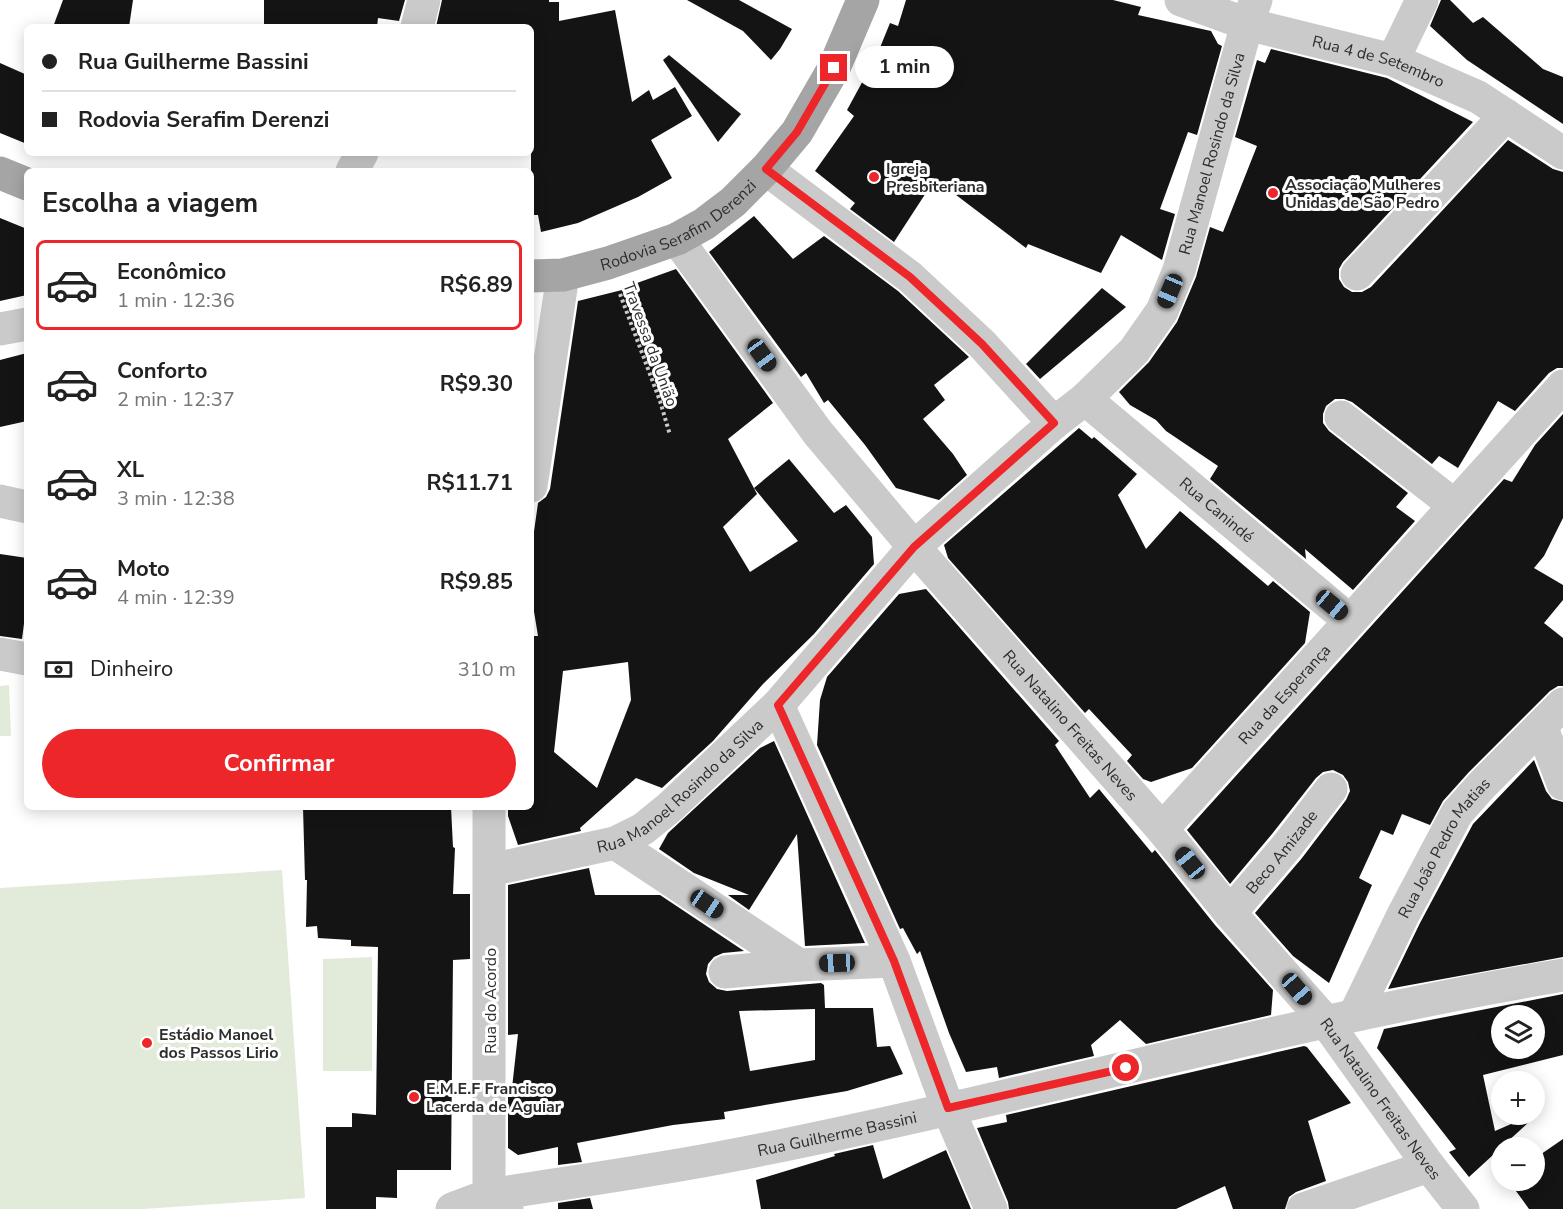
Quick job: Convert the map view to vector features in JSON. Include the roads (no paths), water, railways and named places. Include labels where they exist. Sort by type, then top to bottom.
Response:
[{"type":"main road","name":"Rodovia Serafim Derenzi","points":[[534,276],[563,275],[677,240],[704,224],[733,202],[766,169],[797,132],[834,68],[863,0]]},
{"type":"main road","points":[[0,172],[24,183]]},
{"type":"street","points":[[418,24],[424,0]]},
{"type":"street","name":"Rua 4 de Setembro","points":[[1181,0],[1252,12],[1393,60],[1478,97],[1563,153]]},
{"type":"street","points":[[1393,60],[1422,0]]},
{"type":"street","name":"Rua Manoel Rosindo da Silva","points":[[490,870],[615,843],[643,829],[670,807],[778,705],[914,547],[1054,423],[1085,399],[1134,351],[1162,311],[1179,270],[1252,12]]},
{"type":"street","points":[[1357,274],[1506,115]]},
{"type":"street","points":[[766,169],[910,277],[982,344],[1054,423]]},
{"type":"street","name":"Rua Natalino Freitas Neves","points":[[677,240],[818,433],[914,547],[1162,829],[1230,913],[1341,1018],[1429,1166],[1463,1209]]},
{"type":"street","points":[[534,466],[563,275]]},
{"type":"street","points":[[0,329],[24,325]]},
{"type":"street","name":"Rua da Esperança","points":[[1162,829],[1563,386]]},
{"type":"street","name":"Rua Canindé","points":[[1085,399],[1350,620]]},
{"type":"street","points":[[1341,417],[1454,505]]},
{"type":"street","points":[[0,501],[24,506]]},
{"type":"street","points":[[0,654],[24,658]]},
{"type":"street","points":[[778,705],[894,961],[948,1108],[992,1209]]},
{"type":"street","points":[[1552,716],[1563,784]]},
{"type":"street","name":"Rua João Pedro Matias","points":[[1341,1018],[1403,915],[1457,813],[1552,716]]},
{"type":"street","name":"Beco Amizade","points":[[1230,913],[1287,846],[1331,789]]},
{"type":"street","name":"Rua do Acordo","points":[[489,810],[500,1202]]},
{"type":"street","points":[[615,843],[799,965]]},
{"type":"street","points":[[725,972],[799,965],[894,961]]},
{"type":"street","name":"Rua Guilherme Bassini","points":[[452,1209],[500,1202],[733,1155],[1341,1018],[1563,975]]},
{"type":"street","points":[[1303,1209],[1429,1166]]},
{"type":"place","name":"Igreja Presbiteriana","points":[[874,177]]},
{"type":"place","name":"Associação Mulheres Unidas de São Pedro","points":[[1273,193]]},
{"type":"place","name":"Estádio Manoel dos Passos Lirio","points":[[147,1043]]},
{"type":"place","name":"E.M.E.F Francisco Lacerda de Aguiar","points":[[414,1097]]}]
